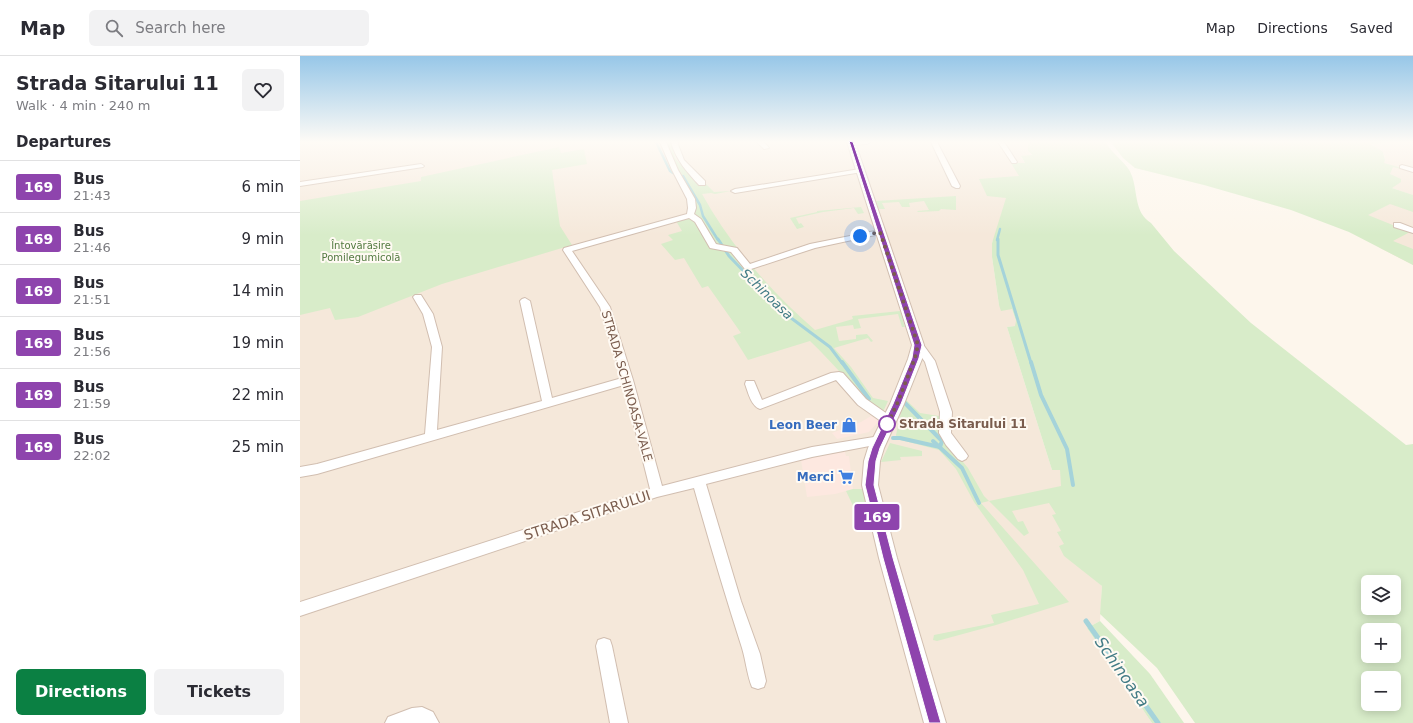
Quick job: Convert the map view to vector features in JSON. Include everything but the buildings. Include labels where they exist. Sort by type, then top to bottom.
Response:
[{"type":"street","points":[[300,184],[373,173]]},
{"type":"street","points":[[677,173],[691,199],[692,208],[690,215],[698,221],[713,246],[734,250],[748,267],[812,246],[880,232]]},
{"type":"street","points":[[691,173],[702,183]]},
{"type":"street","points":[[735,191],[847,173]]},
{"type":"street","points":[[861,173],[918,345],[930,361],[946,412],[945,433],[950,442],[962,456]]},
{"type":"street","points":[[950,173],[956,186]]},
{"type":"street","name":"STRADA SCHINOASA-VALE","points":[[657,492],[628,380],[605,307],[567,250],[690,215]]},
{"type":"street","points":[[1397,225],[1413,231]]},
{"type":"street","points":[[418,297],[428,314],[437,347],[431,435]]},
{"type":"street","points":[[525,301],[548,403]]},
{"type":"street","points":[[918,345],[915,358],[872,461],[870,485],[888,558],[935,723]]},
{"type":"street","points":[[750,384],[756,401],[760,404],[835,376],[839,376],[862,402],[889,421]]},
{"type":"street","points":[[300,472],[317,469],[431,435],[628,380]]},
{"type":"street","name":"STRADA SITARULUI","points":[[300,609],[657,492],[812,452],[880,440]]},
{"type":"street","points":[[699,482],[734,601],[752,654],[758,681]]},
{"type":"street","points":[[604,646],[619,723]]},
{"type":"street","points":[[394,723],[422,716],[427,718],[430,723]]},
{"type":"shaded area","points":[[300,173],[1021,173],[992,243],[992,257],[999,305],[1012,309],[1016,326],[1007,327],[1052,470],[1060,470],[1092,577],[1102,586],[1100,621],[1087,628],[1152,723],[300,723]]},
{"type":"shaded area","points":[[1413,173],[1413,265],[1380,248],[1357,220],[1409,194],[1392,188],[1389,174]]},
{"type":"shaded area","points":[[871,416],[879,421],[869,432],[837,439],[832,433],[861,422]]},
{"type":"shaded area","points":[[831,451],[832,454],[845,452],[846,456],[849,456],[853,489],[835,494],[807,497],[801,460]]},
{"type":"green space","name":"Întovărășire Pomilegumicolă","points":[[439,173],[552,173],[560,226],[572,245],[442,284],[358,317],[335,320],[330,308],[300,315],[300,201],[421,181],[421,177]]},
{"type":"green space","points":[[680,173],[688,173],[699,186],[706,184],[714,192],[731,191],[715,194],[702,194],[726,232],[752,267],[782,300],[815,330],[853,319],[852,316],[900,311],[905,327],[902,327],[898,314],[858,319],[861,328],[854,329],[853,325],[836,327],[839,341],[856,339],[856,335],[867,334],[873,341],[871,342],[868,338],[834,348],[851,367],[873,398],[888,401],[883,412],[863,396],[810,341],[748,360],[733,336],[741,333],[708,286],[702,288],[684,258],[675,260],[661,244],[673,240],[668,235],[682,231],[676,221],[695,216],[694,203]]},
{"type":"green space","points":[[1017,173],[1131,173],[1139,208],[1146,219],[1174,251],[1251,323],[1406,445],[1413,444],[1413,723],[1195,723],[1157,668],[1100,614],[1102,586],[1064,556],[1059,546],[1064,544],[1057,532],[1061,531],[1052,515],[1056,514],[1049,503],[1012,511],[1018,522],[1023,521],[1029,533],[1024,536],[989,501],[1061,486],[1060,470],[1052,470],[1007,327],[1015,326],[1016,321],[1012,309],[1001,311],[999,305],[992,257],[992,243],[1006,198],[987,196],[979,179],[1019,176]]},
{"type":"green space","points":[[1156,173],[1390,173],[1401,179],[1401,182],[1392,188],[1413,195],[1413,212],[1390,204],[1368,215],[1410,232],[1393,241],[1413,249],[1413,265],[1349,232],[1291,210],[1204,185]]},
{"type":"green space","points":[[956,196],[956,210],[941,209],[939,211],[918,212],[917,211],[929,210],[924,201],[909,203],[910,207],[902,207],[899,202],[882,203],[885,209],[879,209],[876,201]]},
{"type":"green space","points":[[861,207],[864,213],[858,214],[854,208],[823,212],[796,218],[799,224],[801,223],[804,227],[797,229],[790,218],[817,211]]},
{"type":"green space","points":[[904,398],[920,413],[939,416],[941,431],[948,444],[968,468],[984,496],[989,501],[981,503],[1069,602],[996,625],[937,641],[933,640],[934,635],[994,623],[991,615],[1039,604],[1023,570],[974,502],[956,469],[939,450],[897,439],[896,435]]},
{"type":"green space","points":[[890,443],[922,451],[922,456],[900,457],[901,460],[881,462]]},
{"type":"green space","points":[[853,489],[864,489],[868,509],[866,511],[856,512],[846,491]]},
{"type":"green space","points":[[1100,621],[1150,674],[1184,723],[1152,723],[1087,628]]},
{"type":"waterway","name":"Schinoasa","points":[[683,176],[700,205],[703,216],[718,240]]},
{"type":"waterway","points":[[997,240],[1000,229]]},
{"type":"waterway","name":"Schinoasa","points":[[718,239],[729,256],[783,312],[830,347],[842,363]]},
{"type":"waterway","points":[[998,239],[998,255],[1031,363]]},
{"type":"waterway","name":"Schinoasa","points":[[842,362],[869,399]]},
{"type":"waterway","points":[[1031,362],[1041,395],[1067,449],[1073,485]]},
{"type":"waterway","points":[[904,402],[942,441],[939,447]]},
{"type":"waterway","points":[[893,438],[900,438],[939,447]]},
{"type":"waterway","name":"Schinoasa","points":[[933,441],[939,447]]},
{"type":"waterway","name":"Schinoasa","points":[[939,447],[962,468],[979,503]]},
{"type":"waterway","name":"Schinoasa","points":[[1086,621],[1158,723]]},
{"type":"bus line","name":"169","points":[[861,173],[909,314],[918,345],[918,352],[897,404],[876,448],[872,461],[870,485],[888,558],[935,723]]},
{"type":"place","name":"Strada Sitarului 11","points":[[887,424]]},
{"type":"place","name":"Leon Beer","points":[[849,425]]},
{"type":"place","name":"Merci","points":[[846,477]]},
{"type":"route","points":[[860,236],[880,232],[909,314],[918,345],[918,352],[897,404],[887,424]]}]
